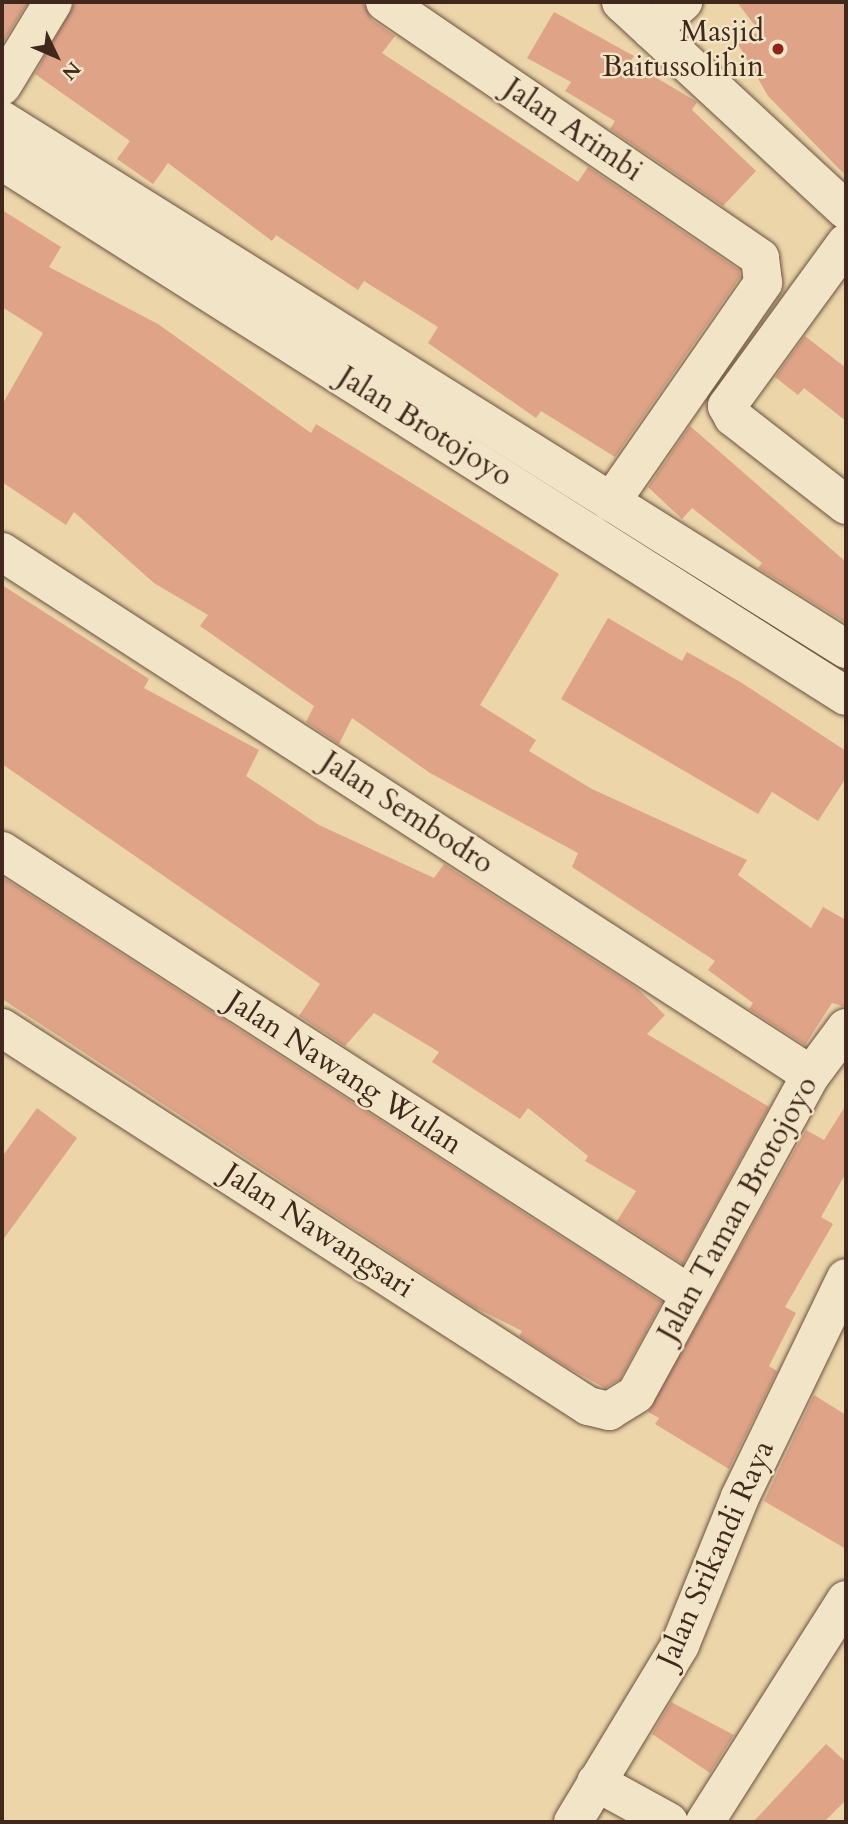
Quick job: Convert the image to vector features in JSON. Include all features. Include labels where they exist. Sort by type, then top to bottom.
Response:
[{"type":"street","points":[[2,86],[53,2]]},
{"type":"street","name":"Jalan Arimbi","points":[[385,2],[760,258],[763,283],[611,502]]},
{"type":"street","points":[[621,2],[846,210]]},
{"type":"street","points":[[651,30],[683,2]]},
{"type":"street","name":"Jalan Brotojoyo","points":[[2,120],[846,649]]},
{"type":"street","name":"Jalan Brotojoyo","points":[[2,161],[846,696]]},
{"type":"street","points":[[846,243],[727,406],[733,417],[846,505]]},
{"type":"street","name":"Jalan Sembodro","points":[[2,552],[811,1075]]},
{"type":"street","name":"Jalan Nawang Wulan","points":[[2,851],[688,1293]]},
{"type":"street","name":"Jalan Nawangsari","points":[[2,1028],[587,1406],[608,1410],[636,1394]]},
{"type":"street","name":"Jalan Taman Brotojoyo","points":[[636,1394],[688,1293],[811,1075],[846,1028]]},
{"type":"street","name":"Jalan Srikandi Raya","points":[[573,1822],[680,1645],[740,1497],[846,1278]]},
{"type":"street","points":[[705,1822],[846,1600]]},
{"type":"street","points":[[596,1782],[669,1822]]},
{"type":"building","points":[[2,2],[28,2],[2,44]]},
{"type":"building","points":[[75,2],[363,2],[372,20],[395,36],[382,53],[578,182],[588,167],[739,270],[740,277],[615,457],[541,411],[536,418],[428,343],[438,327],[364,281],[358,290],[276,235],[272,241],[168,163],[153,184],[117,159],[130,141],[35,74]]},
{"type":"building","points":[[737,2],[846,2],[846,176],[768,96],[738,44],[759,31]]},
{"type":"building","points":[[554,12],[634,56],[630,62],[697,102],[692,110],[756,171],[723,206],[610,129],[615,121],[565,91],[571,82],[527,58]]},
{"type":"building","points":[[2,210],[61,247],[49,267],[158,324],[311,433],[316,424],[559,574],[480,705],[536,740],[529,751],[592,789],[747,860],[738,875],[811,928],[823,907],[846,920],[846,1007],[832,1003],[805,1045],[749,1009],[753,1003],[708,970],[715,961],[572,867],[578,853],[430,773],[352,718],[339,744],[306,722],[314,706],[200,626],[208,615],[154,583],[74,512],[66,525],[2,482],[2,405],[43,333],[2,307]]},
{"type":"building","points":[[805,336],[846,368],[846,421],[804,388],[798,395],[775,377]]},
{"type":"building","points":[[690,426],[846,562],[846,623],[758,568],[762,563],[692,508],[682,519],[648,487]]},
{"type":"building","points":[[2,585],[149,679],[144,688],[259,750],[246,776],[319,825],[434,878],[444,864],[638,989],[665,1015],[647,1034],[769,1107],[683,1264],[617,1221],[636,1191],[585,1161],[588,1156],[528,1108],[520,1119],[432,1062],[439,1052],[374,1013],[345,1046],[299,1016],[320,984],[2,764]]},
{"type":"building","points":[[608,618],[682,661],[687,652],[742,683],[846,751],[846,778],[818,821],[772,792],[758,814],[561,699]]},
{"type":"building","points":[[2,877],[662,1302],[620,1379],[605,1388],[567,1367],[519,1336],[522,1331],[474,1307],[2,999]]},
{"type":"building","points":[[846,1105],[846,1173],[821,1217],[833,1224],[785,1307],[796,1313],[769,1366],[777,1371],[729,1469],[655,1424],[659,1418],[648,1412],[806,1130],[824,1140]]},
{"type":"building","points":[[37,1108],[77,1138],[2,1241],[2,1157]]},
{"type":"building","points":[[814,1395],[846,1415],[846,1549],[764,1501]]},
{"type":"building","points":[[671,1702],[734,1735],[710,1773],[652,1734]]},
{"type":"building","points":[[826,1744],[846,1762],[846,1800],[824,1822],[753,1822]]},
{"type":"place","name":"Masjid Baitussolihin","points":[[778,49]]}]
